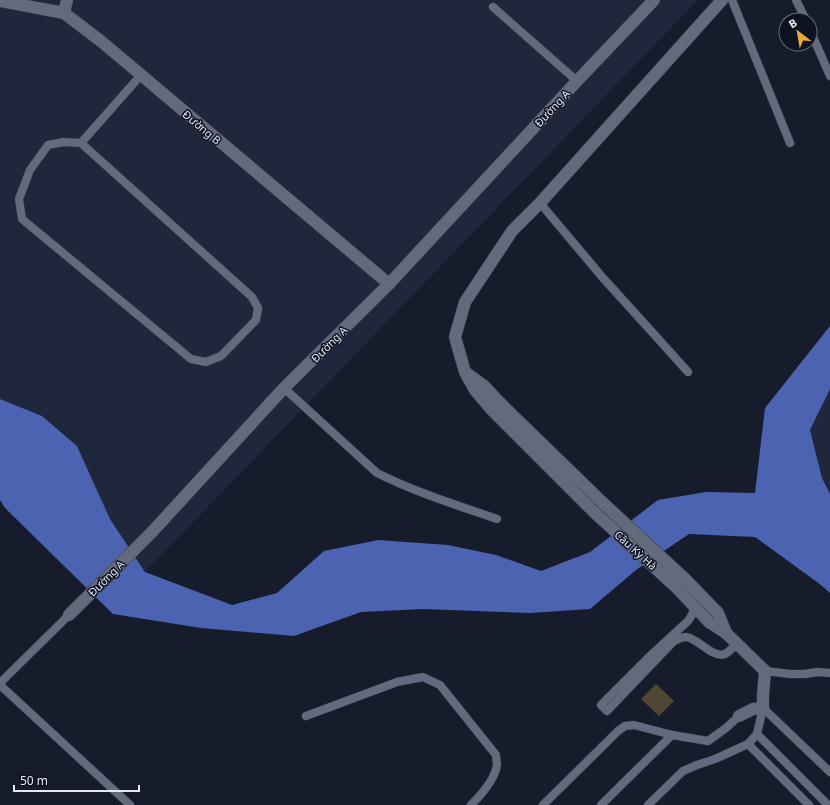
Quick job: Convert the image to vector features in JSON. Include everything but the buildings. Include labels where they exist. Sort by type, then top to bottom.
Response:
[{"type":"street","points":[[64,13],[67,0]]},
{"type":"street","name":"Đường A","points":[[68,615],[152,532],[284,388],[389,284],[654,0]]},
{"type":"street","points":[[722,0],[540,203],[512,231],[465,302],[455,337],[465,372],[483,385],[603,503],[681,583],[718,613],[726,633]]},
{"type":"street","name":"Đường B","points":[[0,1],[64,13],[141,74],[389,284]]},
{"type":"street","name":"Cầu Kỳ Hà","points":[[465,372],[475,390],[492,410],[594,512],[681,583]]},
{"type":"street","points":[[681,583],[694,605],[709,622],[726,633],[765,671],[763,708],[753,709],[739,716]]},
{"type":"lane","points":[[732,0],[790,143]]},
{"type":"lane","points":[[796,0],[802,12]]},
{"type":"lane","points":[[493,7],[577,82]]},
{"type":"lane","points":[[818,48],[830,76]]},
{"type":"lane","points":[[81,143],[141,74]]},
{"type":"lane","points":[[64,142],[81,143],[252,297],[258,308],[256,320],[221,356],[206,362],[191,359],[22,219],[19,199],[30,170],[48,145],[64,142]]},
{"type":"lane","points":[[540,203],[603,278],[688,372]]},
{"type":"lane","points":[[284,388],[377,473],[428,496],[497,519]]},
{"type":"lane","points":[[694,605],[694,612],[688,621],[601,704],[608,710],[674,641],[680,638],[687,637],[721,655],[737,644]]},
{"type":"lane","name":"Đường A","points":[[0,684],[68,615]]},
{"type":"lane","points":[[765,671],[790,674],[817,672],[830,673]]},
{"type":"lane","points":[[306,716],[397,682],[423,677],[440,685],[496,755],[497,765],[494,774],[483,793],[471,805]]},
{"type":"lane","points":[[0,684],[130,805]]},
{"type":"lane","points":[[648,805],[683,771],[748,744],[756,734],[763,708],[830,772]]},
{"type":"lane","points":[[543,805],[618,731],[625,726],[634,725],[672,735],[708,741],[739,716]]},
{"type":"lane","points":[[756,734],[828,805]]},
{"type":"lane","points":[[601,805],[672,735]]},
{"type":"lane","points":[[748,744],[809,805]]},
{"type":"shaded area","points":[[0,0],[698,0],[145,572],[110,519],[77,446],[42,416],[0,399]]},
{"type":"shaded area","points":[[830,389],[830,494],[822,478],[810,430]]},
{"type":"water","points":[[830,326],[830,389],[810,430],[822,478],[830,494],[830,593],[755,537],[689,534],[636,570],[590,609],[530,613],[423,609],[361,612],[294,636],[201,628],[113,614],[5,508],[0,500],[0,399],[42,416],[77,446],[110,519],[145,572],[232,605],[277,593],[324,551],[378,540],[448,545],[496,555],[541,571],[590,552],[658,500],[706,492],[755,493],[765,408]]}]
